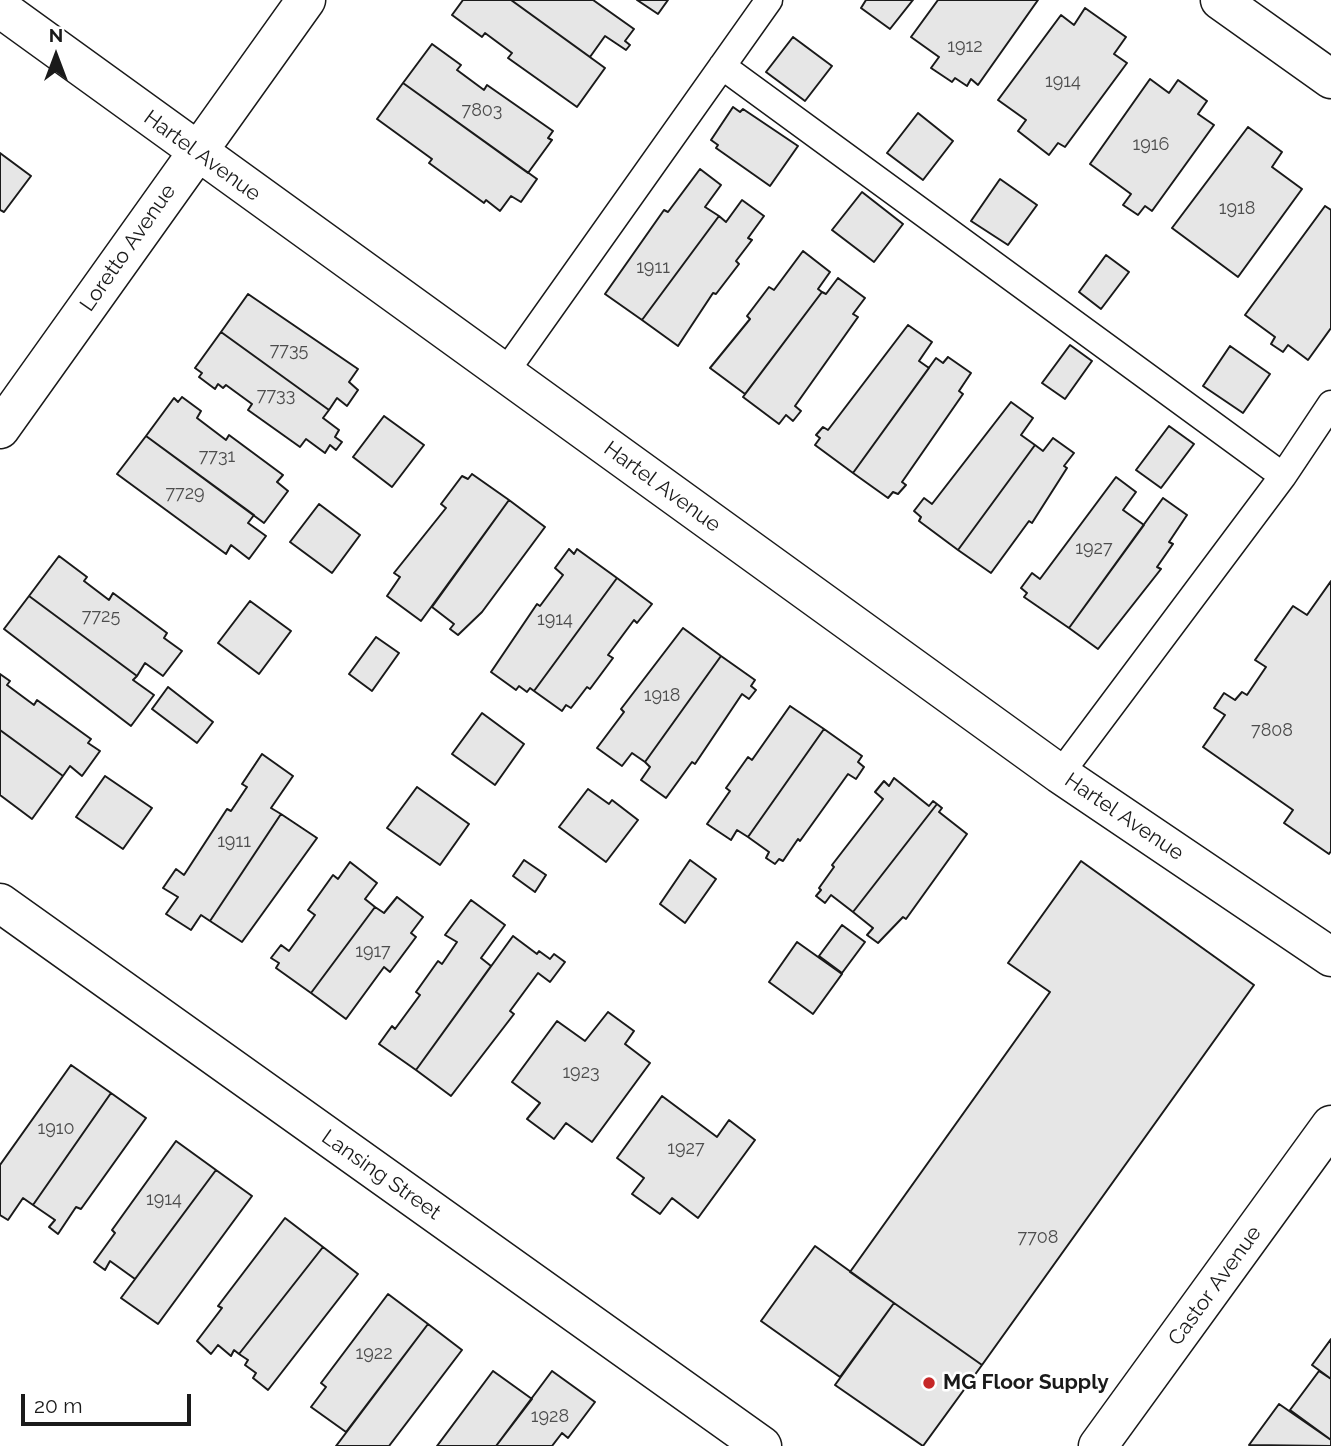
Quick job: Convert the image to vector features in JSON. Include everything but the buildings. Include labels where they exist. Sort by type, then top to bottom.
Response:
[{"type":"street","name":"Loretto Avenue","points":[[0,429],[195,152],[306,0]]},
{"type":"street","points":[[1220,0],[1331,79]]},
{"type":"street","name":"Hartel Avenue","points":[[0,8],[195,152],[1060,774],[1331,957]]},
{"type":"street","name":"Lansing Street","points":[[0,903],[762,1446]]},
{"type":"street","name":"Castor Avenue","points":[[1098,1446],[1331,1125]]},
{"type":"lane","points":[[504,374],[769,0]]},
{"type":"lane","points":[[722,66],[1283,476]]},
{"type":"lane","points":[[1060,774],[1283,476],[1331,404]]},
{"type":"place","name":"MG Floor Supply","points":[[929,1383]]}]
